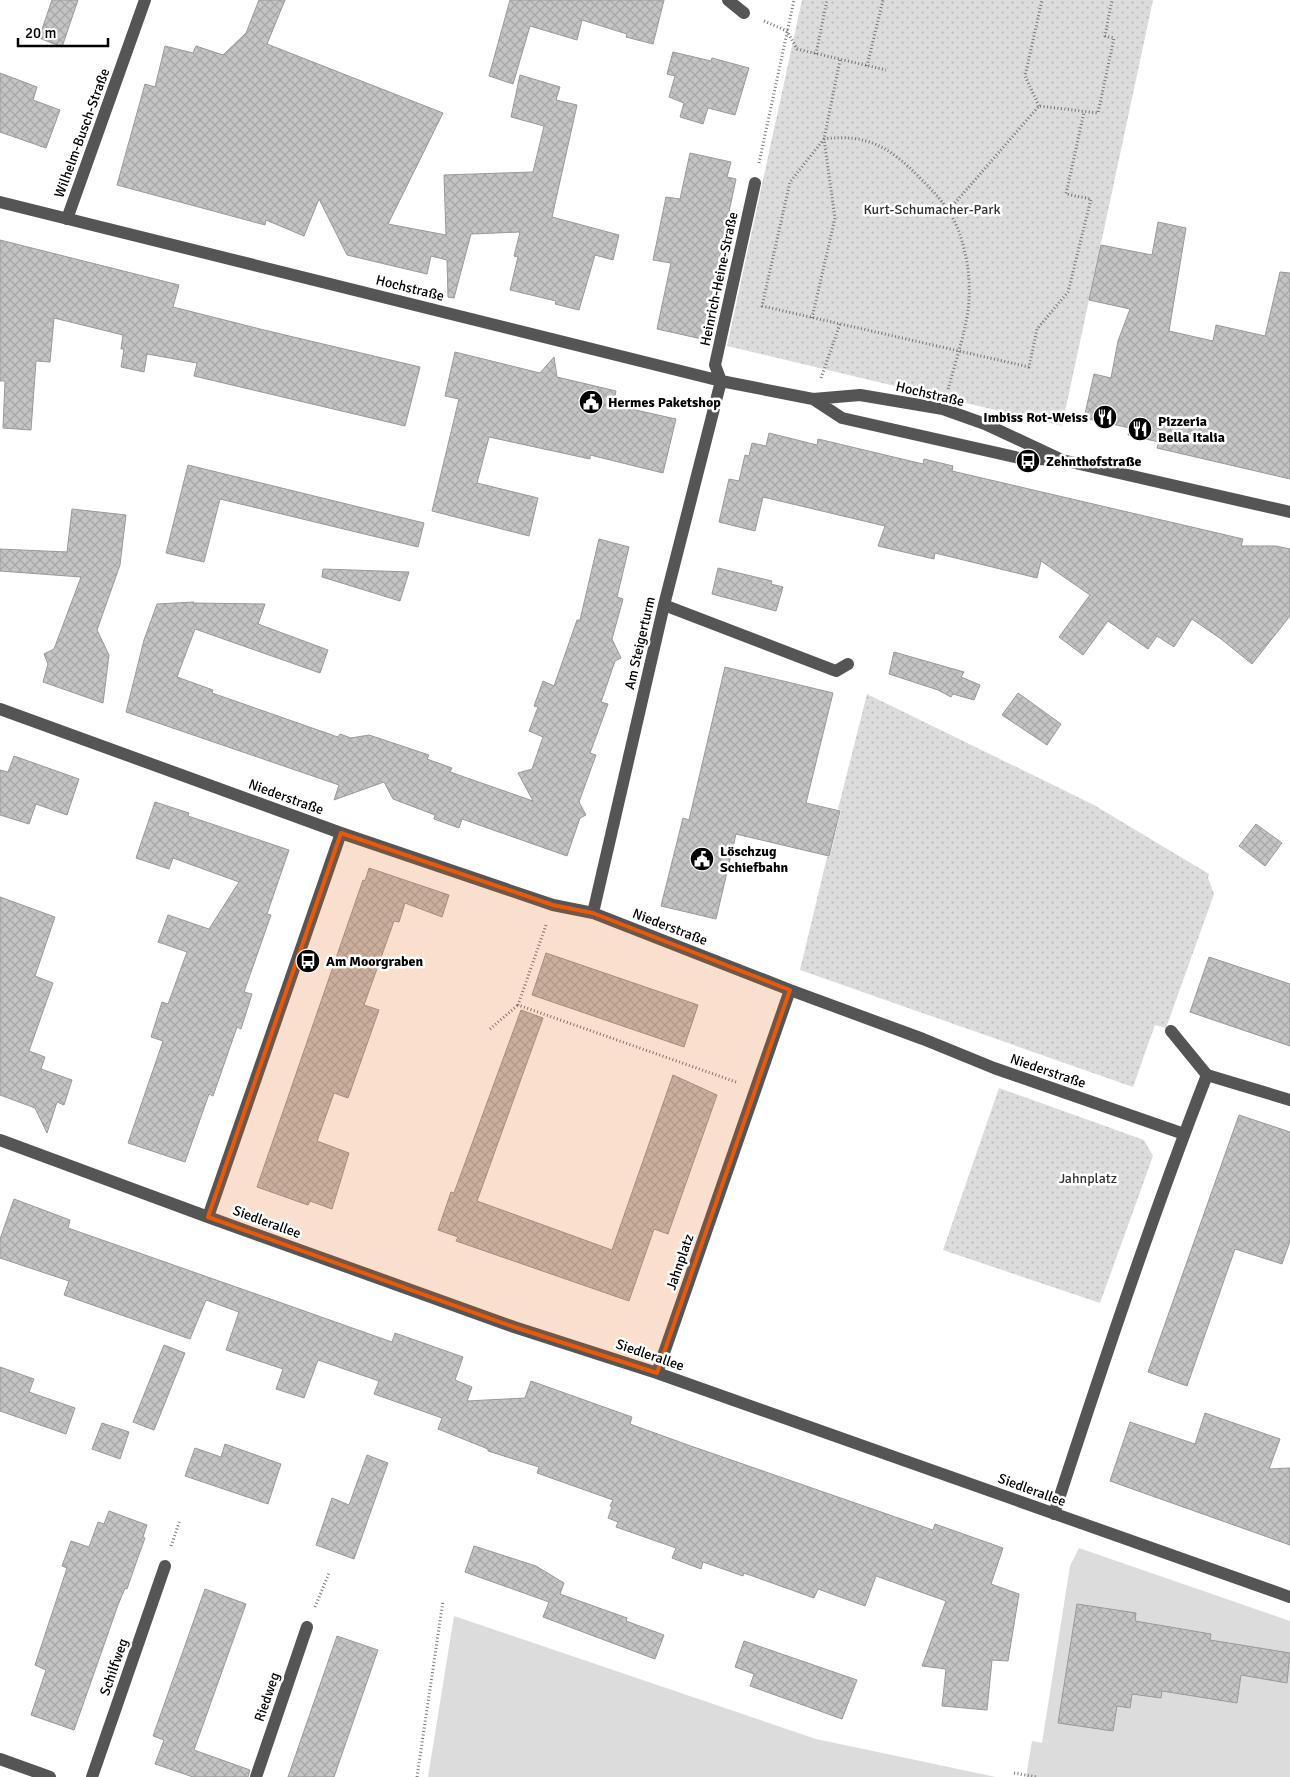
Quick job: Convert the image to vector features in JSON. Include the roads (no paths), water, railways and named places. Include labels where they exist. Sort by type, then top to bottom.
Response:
[{"type":"street","name":"Wilhelm-Busch-Straße","points":[[67,219],[145,0]]},
{"type":"street","points":[[728,0],[744,13]]},
{"type":"street","name":"Heinrich-Heine-Straße","points":[[721,381],[715,365],[755,184]]},
{"type":"street","name":"Hochstraße","points":[[0,202],[721,381],[813,399],[860,395],[943,409],[985,424],[1062,460]]},
{"type":"street","name":"Am Steigerturm","points":[[593,913],[664,605],[721,381]]},
{"type":"street","name":"Hochstraße","points":[[813,399],[842,418],[1019,458],[1062,460],[1290,512]]},
{"type":"street","points":[[664,605],[836,671],[848,664]]},
{"type":"street","name":"Niederstraße","points":[[0,709],[341,834],[553,905],[593,913],[994,1068],[1184,1134]]},
{"type":"street","points":[[208,1217],[341,834]]},
{"type":"street","name":"Jahnplatz","points":[[657,1373],[790,990]]},
{"type":"street","points":[[1171,1031],[1207,1075],[1290,1100]]},
{"type":"street","points":[[1054,1514],[1114,1332],[1184,1134],[1207,1075]]},
{"type":"street","name":"Siedlerallee","points":[[0,1140],[514,1327],[657,1373],[1290,1597]]},
{"type":"street","name":"Schilfweg","points":[[92,1777],[165,1566]]},
{"type":"street","name":"Riedweg","points":[[256,1777],[307,1627]]},
{"type":"street","points":[[0,1759],[50,1777]]},
{"type":"place","name":"Hermes Paketshop","points":[[591,402]]},
{"type":"place","name":"Imbiss Rot-Weiss","points":[[1105,417]]},
{"type":"place","name":"Pizzeria Bella Italia","points":[[1140,429]]},
{"type":"place","name":"Zehnthofstraße","points":[[1028,461]]},
{"type":"place","name":"Löschzug Schiefbahn","points":[[702,859]]},
{"type":"place","name":"Am Moorgraben","points":[[308,961]]},
{"type":"park label","name":"Kurt-Schumacher-Park","points":[[932,209]]}]
